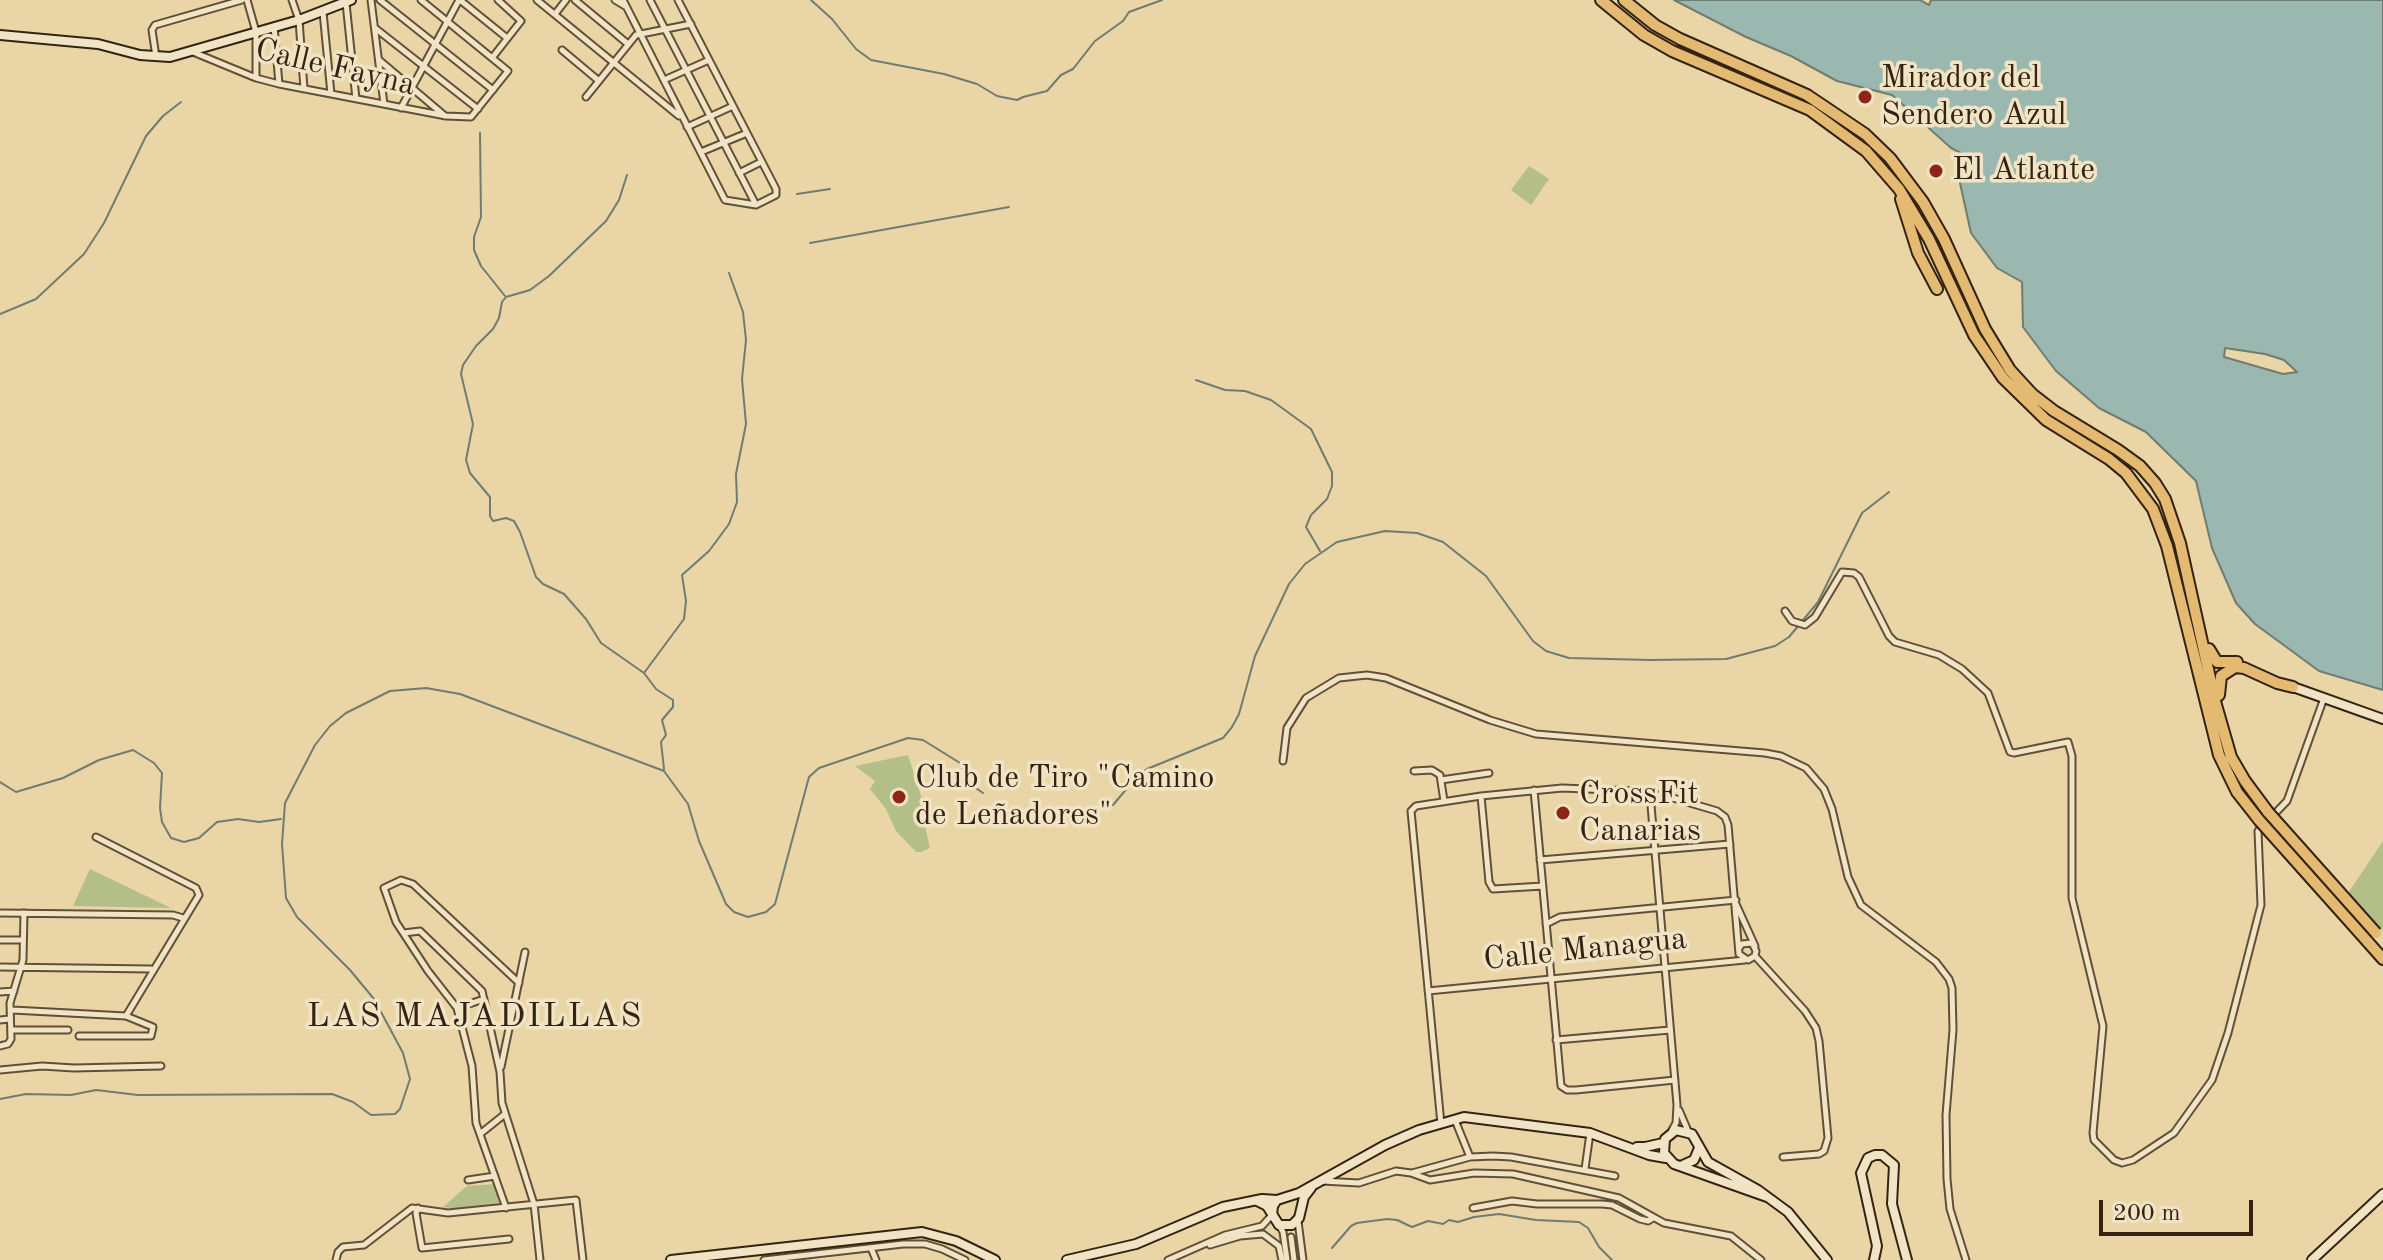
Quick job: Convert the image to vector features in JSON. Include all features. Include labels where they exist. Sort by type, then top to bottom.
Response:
[{"type":"highway","points":[[1601,0],[1644,35],[1672,51],[1810,110],[1850,137],[1883,170],[1913,210],[1974,335],[2003,378],[2046,420],[2126,473],[2143,494],[2160,523],[2219,755],[2237,792],[2383,959]]},
{"type":"highway","points":[[1624,0],[1655,25],[1680,39],[1807,95],[1865,134],[1910,182],[1944,239],[1985,329],[2010,370],[2032,394],[2129,458],[2155,483],[2172,517],[2231,757],[2268,812],[2380,937]]},
{"type":"highway","points":[[1751,69],[1810,92],[1862,125]]},
{"type":"highway","points":[[1891,151],[1923,191],[1941,224],[1944,239]]},
{"type":"highway","points":[[1883,170],[1902,201],[1918,253],[1937,289]]},
{"type":"highway","points":[[2047,429],[2126,473]]},
{"type":"highway","points":[[2199,622],[2211,656],[2217,662],[2249,664],[2293,687]]},
{"type":"highway","points":[[2245,781],[2222,715],[2218,689],[2221,676],[2231,668],[2244,668],[2293,687]]},
{"type":"street","points":[[157,58],[152,30],[155,25],[244,0],[256,32],[256,78]]},
{"type":"street","points":[[292,0],[299,20],[304,89]]},
{"type":"street","points":[[371,0],[384,104]]},
{"type":"street","points":[[380,0],[493,90]]},
{"type":"street","points":[[375,28],[478,109],[508,71],[421,0]]},
{"type":"street","points":[[401,108],[410,86],[459,0],[507,38]]},
{"type":"street","points":[[492,58],[521,18],[498,0]]},
{"type":"street","points":[[537,0],[683,119]]},
{"type":"street","points":[[555,14],[566,0]]},
{"type":"street","points":[[575,0],[628,44]]},
{"type":"street","points":[[615,0],[624,3],[725,200],[756,205],[776,195],[776,189],[678,0]]},
{"type":"street","points":[[650,0],[756,205]]},
{"type":"street","points":[[0,35],[98,44],[157,58],[170,57],[299,20],[349,1],[356,99]]},
{"type":"street","points":[[323,11],[331,94]]},
{"type":"street","points":[[586,97],[639,33],[691,24]]},
{"type":"street","points":[[274,26],[279,84]]},
{"type":"street","points":[[562,50],[599,81]]},
{"type":"street","name":"Calle Fayna","points":[[192,51],[256,78],[279,84],[446,116],[471,117],[478,109]]},
{"type":"street","points":[[379,60],[446,116]]},
{"type":"street","points":[[664,80],[709,60]]},
{"type":"street","points":[[687,127],[733,106]]},
{"type":"street","points":[[701,152],[747,133]]},
{"type":"street","points":[[739,173],[761,162]]},
{"type":"street","points":[[1785,611],[1792,621],[1805,625],[1815,617],[1842,572],[1854,573],[1895,642],[1939,655],[1962,669],[1988,693],[2010,752],[2068,742],[2072,756],[2072,898],[2103,1026],[2093,1133],[2094,1140],[2114,1160],[2122,1163],[2133,1160],[2174,1133],[2212,1080],[2228,1033],[2261,905],[2258,831],[2287,801],[2324,698]]},
{"type":"street","points":[[1283,761],[1287,728],[1306,698],[1339,678],[1367,675],[1386,678],[1490,720],[1536,734],[1765,753],[1781,756],[1806,768],[1824,789],[1832,809],[1848,877],[1858,901],[1869,913],[1936,962],[1952,988],[1953,1030],[1946,1115],[1947,1179],[1950,1209],[1966,1260]]},
{"type":"street","points":[[2293,687],[2383,719]]},
{"type":"street","points":[[1414,771],[1432,770],[1440,775],[1444,801]]},
{"type":"street","points":[[1441,780],[1489,773]]},
{"type":"street","points":[[1441,1124],[1411,811],[1416,806],[1562,788],[1650,794],[1717,811],[1725,817],[1730,844],[1739,954],[1748,960],[1755,956]]},
{"type":"street","points":[[1534,790],[1560,1084],[1570,1091],[1675,1080]]},
{"type":"street","points":[[1628,1146],[1645,1147],[1663,1143],[1676,1123],[1677,1105],[1650,794]]},
{"type":"street","points":[[1481,796],[1489,882],[1493,889],[1543,886]]},
{"type":"street","points":[[96,837],[196,888],[199,895],[126,1016]]},
{"type":"street","points":[[1540,860],[1730,844]]},
{"type":"street","points":[[506,1208],[476,1123],[470,1054],[457,1008],[396,922],[384,888],[401,880],[413,884],[519,983]]},
{"type":"street","points":[[1546,924],[1560,917],[1736,902]]},
{"type":"street","points":[[1736,902],[1755,947],[1755,956],[1805,1011],[1816,1028],[1819,1041],[1828,1138],[1824,1151],[1783,1157]]},
{"type":"street","points":[[0,913],[173,915],[183,918]]},
{"type":"street","points":[[0,1046],[8,1044],[11,1030],[10,1003],[22,967],[24,913]]},
{"type":"street","points":[[404,933],[420,931],[478,986],[484,999],[500,1072],[505,1114],[534,1204],[540,1260]]},
{"type":"street","points":[[0,940],[23,940]]},
{"type":"street","points":[[1739,948],[1747,942],[1755,947]]},
{"type":"street","points":[[500,1072],[525,952]]},
{"type":"street","name":"Calle Managua","points":[[1428,991],[1748,960]]},
{"type":"street","points":[[0,967],[152,969]]},
{"type":"street","points":[[0,992],[14,991]]},
{"type":"street","points":[[457,1008],[484,999]]},
{"type":"street","points":[[12,1010],[126,1016],[153,1027],[151,1036],[79,1036]]},
{"type":"street","points":[[0,1020],[9,1019]]},
{"type":"street","points":[[11,1030],[68,1030]]},
{"type":"street","points":[[1556,1040],[1670,1030]]},
{"type":"street","points":[[0,1070],[42,1066],[161,1066]]},
{"type":"street","points":[[1677,1105],[1688,1131],[1696,1138],[1708,1162],[1788,1212],[1827,1260]]},
{"type":"street","points":[[480,1134],[505,1114]]},
{"type":"street","points":[[1168,1260],[1225,1235],[1262,1226],[1272,1215],[1273,1206],[1282,1199],[1385,1145],[1455,1119],[1475,1117],[1590,1133],[1767,1197]]},
{"type":"street","points":[[1455,1119],[1470,1157]]},
{"type":"street","points":[[1671,1132],[1688,1131]]},
{"type":"street","points":[[1585,1169],[1590,1133]]},
{"type":"street","points":[[1663,1143],[1666,1158]]},
{"type":"street","points":[[1683,1165],[1694,1160],[1699,1148]]},
{"type":"street","points":[[1874,1260],[1877,1246],[1861,1173],[1868,1158],[1875,1155],[1882,1155],[1894,1165],[1892,1204],[1907,1260]]},
{"type":"street","points":[[1411,1173],[1470,1157],[1511,1157],[1615,1176]]},
{"type":"street","points":[[1279,1225],[1292,1225],[1299,1215],[1306,1193],[1321,1180],[1359,1183],[1392,1171],[1411,1173],[1430,1180],[1474,1173],[1513,1174],[1619,1198],[1664,1223],[1731,1236],[1761,1260]]},
{"type":"street","points":[[468,1180],[495,1176]]},
{"type":"street","points":[[2312,1260],[2383,1194]]},
{"type":"street","points":[[1067,1260],[1136,1244],[1223,1207],[1282,1199],[1297,1202],[1303,1260]]},
{"type":"street","points":[[336,1260],[343,1247],[364,1245],[407,1210],[418,1208],[448,1213],[576,1200],[583,1260]]},
{"type":"street","points":[[1252,1201],[1265,1204],[1283,1232],[1284,1260]]},
{"type":"street","points":[[1473,1208],[1512,1201],[1602,1204],[1612,1205],[1640,1219],[1648,1221],[1653,1218]]},
{"type":"street","points":[[418,1208],[416,1213],[422,1248],[509,1239]]},
{"type":"street","points":[[671,1260],[922,1232],[956,1241],[995,1260]]},
{"type":"street","points":[[1201,1247],[1240,1236],[1263,1234],[1279,1246],[1284,1260]]},
{"type":"street","points":[[1291,1237],[1294,1260]]},
{"type":"street","points":[[764,1260],[925,1244],[965,1260]]},
{"type":"street","points":[[871,1248],[876,1260]]},
{"type":"green space","points":[[1529,166],[1549,179],[1531,205],[1511,190]]},
{"type":"green space","name":"Club de Tiro \"Camino de Leñadores\"","points":[[908,755],[925,809],[922,812],[930,848],[921,852],[916,852],[896,831],[886,809],[870,789],[875,781],[855,766]]},
{"type":"green space","points":[[2383,841],[2383,931],[2348,893]]},
{"type":"green space","points":[[90,869],[171,908],[73,906]]},
{"type":"green space","points":[[495,1184],[499,1203],[455,1209],[443,1207],[467,1186]]},
{"type":"water","points":[[1674,0],[1920,0],[1929,5],[1931,0],[2383,0],[2383,690],[2319,671],[2255,624],[2236,603],[2212,548],[2196,481],[2146,432],[2099,408],[2056,371],[2023,327],[2022,282],[1997,268],[1971,233],[1960,183],[1971,158],[1951,148],[1892,95],[1837,81],[1791,56]],"holes":[[[2225,348],[2284,360],[2297,372],[2283,374],[2224,357]]]},
{"type":"waterway","points":[[811,0],[832,19],[856,49],[871,60],[944,74],[977,84],[997,96],[1017,100],[1047,91],[1061,75],[1073,69],[1095,41],[1123,21],[1129,12],[1162,0]]},
{"type":"waterway","points":[[0,314],[36,299],[84,254],[104,223],[146,136],[163,116],[181,102]]},
{"type":"waterway","points":[[480,133],[481,217],[474,237],[474,250],[481,266],[505,296]]},
{"type":"waterway","points":[[627,175],[619,200],[606,221],[549,276],[530,290],[506,297],[493,329],[463,365],[461,374],[473,424],[466,460],[470,473],[490,497],[493,521],[506,518],[514,521],[536,577],[564,594],[586,619],[601,643],[644,673],[656,689],[673,700],[673,707],[662,720],[666,735],[661,742],[664,769]]},
{"type":"waterway","points":[[797,194],[830,189]]},
{"type":"waterway","points":[[810,243],[1009,207]]},
{"type":"waterway","points":[[644,673],[684,619],[686,601],[682,575],[709,551],[729,524],[737,502],[736,474],[746,424],[742,379],[746,340],[743,312],[729,273]]},
{"type":"waterway","points":[[1196,380],[1271,400],[1311,429],[1332,472],[1332,486],[1327,499],[1311,515],[1306,527],[1320,551]]},
{"type":"waterway","points":[[1113,805],[1147,769],[1223,738],[1239,714],[1255,656],[1289,584],[1305,564],[1337,542],[1385,531],[1417,533],[1443,542],[1486,576],[1533,641],[1546,651],[1569,658],[1726,659],[1775,646],[1789,637],[1818,602],[1862,513],[1889,492]]},
{"type":"waterway","points":[[0,1099],[26,1094],[71,1095],[96,1090],[138,1095],[332,1094],[353,1102],[371,1115],[395,1114],[400,1109],[410,1079],[403,1053],[374,999],[297,917],[286,898],[282,844],[285,803],[315,745],[330,726],[346,713],[390,691],[426,688],[460,694],[664,771],[688,804],[699,841],[726,904],[734,912],[748,917],[766,912],[775,904],[809,777],[819,768],[908,738],[923,740],[960,763],[970,784],[983,793]]},
{"type":"waterway","points":[[0,782],[16,792],[63,778],[99,760],[133,750],[154,763],[162,773],[160,808],[162,822],[171,838],[184,842],[199,838],[217,822],[281,819]]},
{"type":"waterway","points":[[1332,1248],[1357,1223],[1387,1219],[1412,1227],[1428,1221],[1443,1224],[1449,1220],[1458,1222],[1499,1214],[1579,1222],[1588,1228],[1599,1247],[1612,1260]]},
{"type":"place","name":"Mirador del Sendero Azul","points":[[1865,97]]},
{"type":"place","name":"El Atlante","points":[[1936,171]]},
{"type":"place","name":"Club de Tiro \"Camino de Leñadores\"","points":[[899,797]]},
{"type":"place","name":"CrossFit Canarias","points":[[1563,813]]},
{"type":"district","name":"LAS MAJADILLAS","points":[[475,1017]]}]
